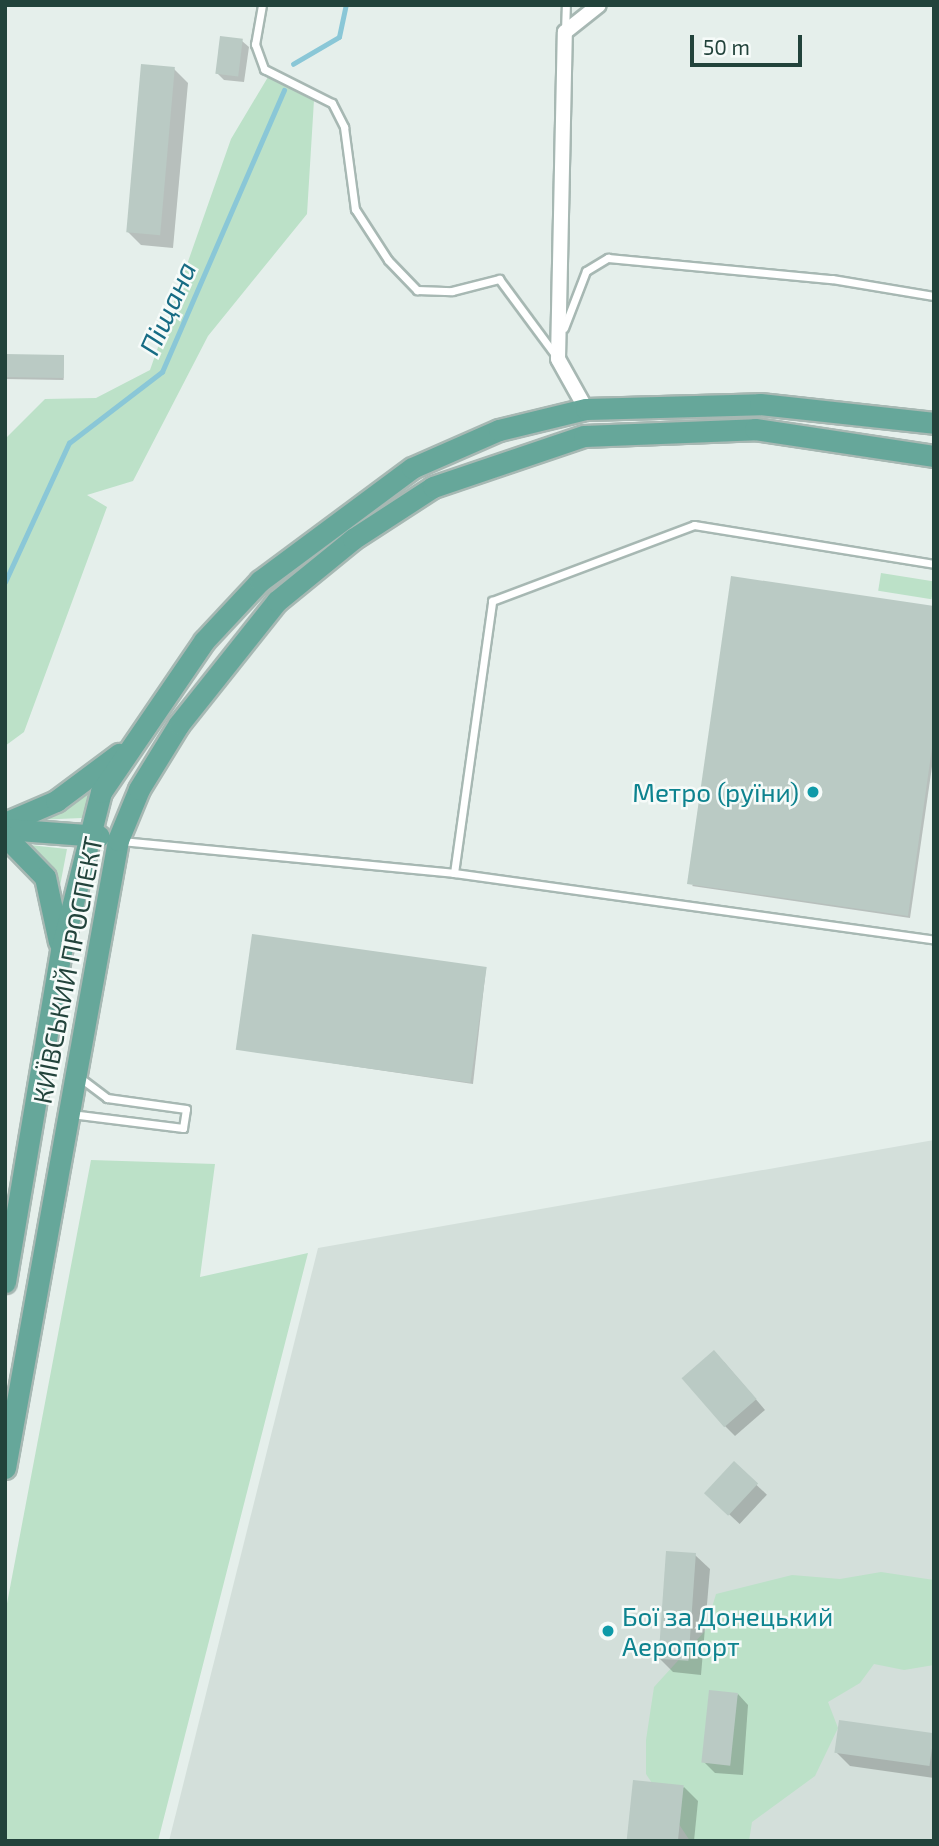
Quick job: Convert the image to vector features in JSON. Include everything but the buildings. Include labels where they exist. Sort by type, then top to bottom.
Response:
[{"type":"main road","name":"КИЇВСЬКИЙ ПРОСПЕКТ","points":[[5,1282],[61,951],[87,833],[101,792],[204,641],[260,581],[412,468],[499,430],[586,409],[760,404],[934,423]]},
{"type":"main road","name":"КИЇВСЬКИЙ ПРОСПЕКТ","points":[[5,1468],[74,1072],[118,840],[139,789],[179,724],[277,601],[353,539],[433,487],[511,457],[584,436],[755,429],[934,456]]},
{"type":"main road","points":[[204,641],[230,660]]},
{"type":"main road","points":[[5,826],[56,801],[130,747]]},
{"type":"main road","points":[[5,826],[87,833],[118,840]]},
{"type":"main road","points":[[5,836],[45,877],[61,951]]},
{"type":"street","points":[[586,409],[558,359],[565,32],[599,5]]},
{"type":"lane","points":[[262,5],[254,44],[264,69],[332,103],[344,127],[355,209],[388,260],[416,290],[452,291],[499,279],[558,359]]},
{"type":"lane","points":[[565,32],[566,5]]},
{"type":"lane","points":[[558,359],[568,309],[586,271],[608,258],[832,279],[934,296]]},
{"type":"lane","points":[[454,873],[492,601],[694,525],[934,564]]},
{"type":"lane","points":[[118,840],[454,873],[934,940]]},
{"type":"lane","points":[[67,1114],[183,1128],[186,1110],[107,1098],[74,1072]]},
{"type":"shaded area","points":[[934,1140],[934,1841],[169,1841],[318,1248]]},
{"type":"green space","points":[[268,77],[314,100],[307,214],[208,336],[133,481],[87,495],[107,507],[24,732],[5,746],[5,439],[45,399],[96,398],[150,370],[231,139]]},
{"type":"green space","points":[[881,573],[934,581],[932,599],[878,591]]},
{"type":"green space","points":[[95,782],[82,818],[34,820]]},
{"type":"green space","points":[[30,845],[67,849],[60,886],[43,860]]},
{"type":"green space","points":[[91,1160],[215,1164],[200,1277],[308,1253],[158,1841],[5,1841],[5,1614]]},
{"type":"green space","points":[[881,1572],[934,1580],[934,1665],[904,1670],[874,1664],[860,1683],[828,1702],[838,1728],[815,1776],[752,1822],[749,1841],[690,1841],[646,1774],[646,1740],[654,1687],[705,1631],[716,1594],[792,1575],[840,1579]]},
{"type":"waterway","name":"Піщана","points":[[293,64],[339,37],[346,5]]},
{"type":"waterway","name":"Піщана","points":[[5,582],[69,443],[162,372],[284,90]]},
{"type":"place","name":"Метро (руїни)","points":[[813,792]]},
{"type":"place","name":"Бої за Донецький Аеропорт","points":[[608,1631]]}]
